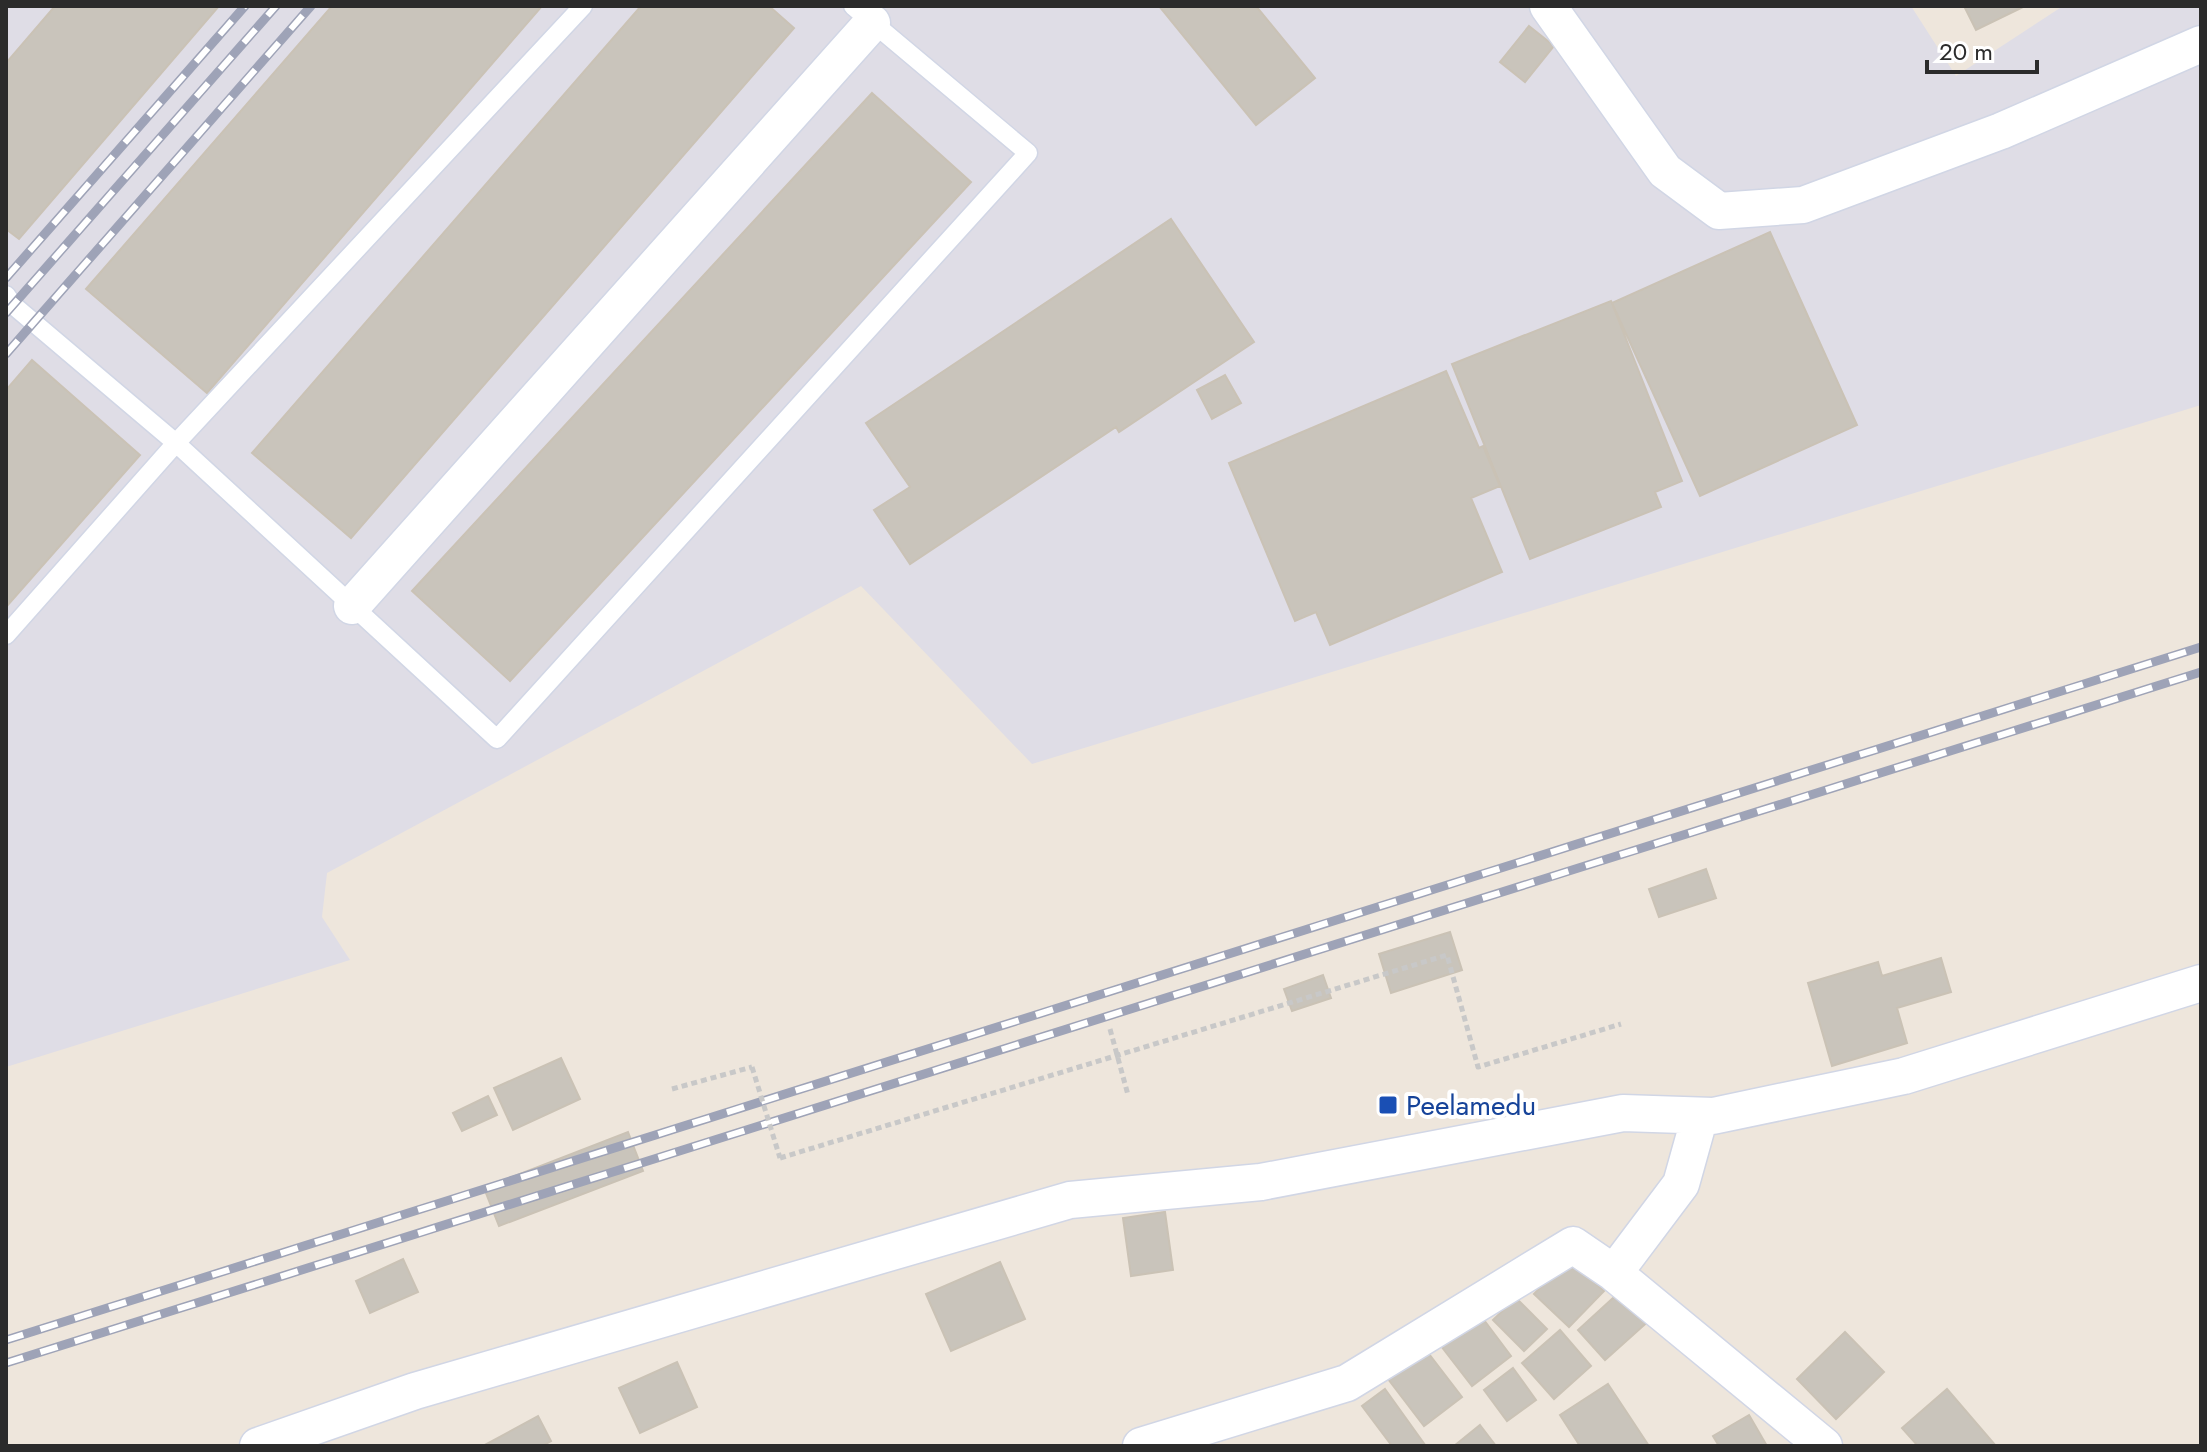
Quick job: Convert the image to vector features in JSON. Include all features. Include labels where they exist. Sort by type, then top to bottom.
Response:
[{"type":"street","points":[[1548,6],[1665,171],[1719,211],[1803,205],[2001,131],[2201,44]]},
{"type":"street","points":[[352,606],[862,14]]},
{"type":"street","points":[[258,1446],[415,1391],[1070,1200],[1261,1182],[1623,1113],[1713,1116],[1904,1076],[2201,983]]},
{"type":"street","points":[[1614,1273],[1681,1184],[1700,1116]]},
{"type":"street","points":[[1141,1446],[1347,1383],[1573,1245],[1614,1273],[1812,1443]]},
{"type":"lane","points":[[6,635],[176,443],[583,6]]},
{"type":"lane","points":[[6,295],[13,305],[176,443],[497,739],[1028,153],[862,14]]},
{"type":"path","points":[[672,1089],[752,1067],[780,1158],[1447,955],[1478,1067],[1621,1024]]},
{"type":"path","points":[[1110,1029],[1128,1095]]},
{"type":"shaded area","points":[[6,6],[1911,6],[1956,76],[2063,6],[2201,6],[2201,405],[1032,764],[861,586],[327,873],[322,917],[350,960],[6,1067]]},
{"type":"building","points":[[55,6],[219,6],[19,239],[6,229],[6,63]]},
{"type":"building","points":[[332,6],[542,6],[207,393],[86,289]]},
{"type":"building","points":[[641,6],[769,6],[794,28],[351,538],[252,453]]},
{"type":"building","points":[[1159,6],[1256,6],[1315,78],[1256,125]]},
{"type":"building","points":[[1964,6],[2025,6],[1976,30]]},
{"type":"building","points":[[1529,26],[1554,46],[1525,82],[1500,62]]},
{"type":"building","points":[[872,93],[971,182],[510,681],[412,591]]},
{"type":"building","points":[[1171,219],[1254,342],[1119,432],[1116,427],[910,564],[874,510],[910,487],[866,423]]},
{"type":"building","points":[[1770,232],[1857,425],[1700,496],[1612,303]]},
{"type":"building","points":[[1611,301],[1682,481],[1655,492],[1661,507],[1530,559],[1452,364]]},
{"type":"building","points":[[32,360],[140,455],[6,607],[6,390]]},
{"type":"building","points":[[1446,371],[1479,448],[1483,446],[1500,486],[1471,498],[1502,572],[1330,645],[1316,612],[1295,621],[1229,463]]},
{"type":"building","points":[[1225,375],[1241,403],[1212,419],[1197,390]]},
{"type":"building","points":[[1706,869],[1716,898],[1659,917],[1649,889]]},
{"type":"building","points":[[1450,932],[1462,970],[1391,993],[1379,954]]},
{"type":"building","points":[[1941,958],[1951,992],[1897,1008],[1907,1043],[1832,1066],[1808,983],[1878,962],[1882,976]]},
{"type":"building","points":[[1323,975],[1331,998],[1292,1011],[1284,989]]},
{"type":"building","points":[[561,1058],[580,1099],[513,1130],[494,1088]]},
{"type":"building","points":[[488,1096],[497,1115],[462,1131],[453,1113]]},
{"type":"building","points":[[628,1132],[643,1171],[499,1226],[484,1188]]},
{"type":"building","points":[[1165,1212],[1173,1270],[1131,1276],[1123,1218]]},
{"type":"building","points":[[1569,1258],[1604,1291],[1569,1327],[1534,1294]]},
{"type":"building","points":[[403,1259],[418,1292],[370,1313],[356,1281]]},
{"type":"building","points":[[1000,1262],[1025,1319],[951,1351],[926,1294]]},
{"type":"building","points":[[1624,1288],[1652,1318],[1605,1360],[1578,1330]]},
{"type":"building","points":[[1516,1298],[1547,1329],[1524,1351],[1493,1320]]},
{"type":"building","points":[[1481,1316],[1511,1356],[1472,1386],[1441,1346]]},
{"type":"building","points":[[1560,1330],[1591,1366],[1554,1399],[1522,1363]]},
{"type":"building","points":[[1845,1332],[1884,1372],[1836,1419],[1797,1379]]},
{"type":"building","points":[[1426,1350],[1462,1397],[1424,1426],[1388,1379]]},
{"type":"building","points":[[677,1362],[697,1407],[640,1433],[619,1388]]},
{"type":"building","points":[[1513,1368],[1536,1400],[1507,1421],[1484,1390]]},
{"type":"building","points":[[1608,1384],[1649,1446],[1580,1446],[1560,1415]]},
{"type":"building","points":[[1385,1389],[1425,1445],[1392,1446],[1362,1406]]},
{"type":"building","points":[[1947,1389],[1996,1446],[1918,1446],[1902,1428]]},
{"type":"building","points":[[1749,1415],[1767,1446],[1719,1446],[1713,1436]]},
{"type":"building","points":[[538,1416],[551,1441],[542,1446],[483,1446]]},
{"type":"building","points":[[1480,1425],[1496,1446],[1454,1446]]},
{"type":"railway","points":[[6,278],[245,6]]},
{"type":"railway","points":[[6,313],[276,6]]},
{"type":"railway","points":[[6,354],[311,6]]},
{"type":"railway","points":[[6,1340],[2201,647]]},
{"type":"railway","points":[[6,1363],[2201,672]]},
{"type":"place","name":"Peelamedu","points":[[1388,1105]]}]
